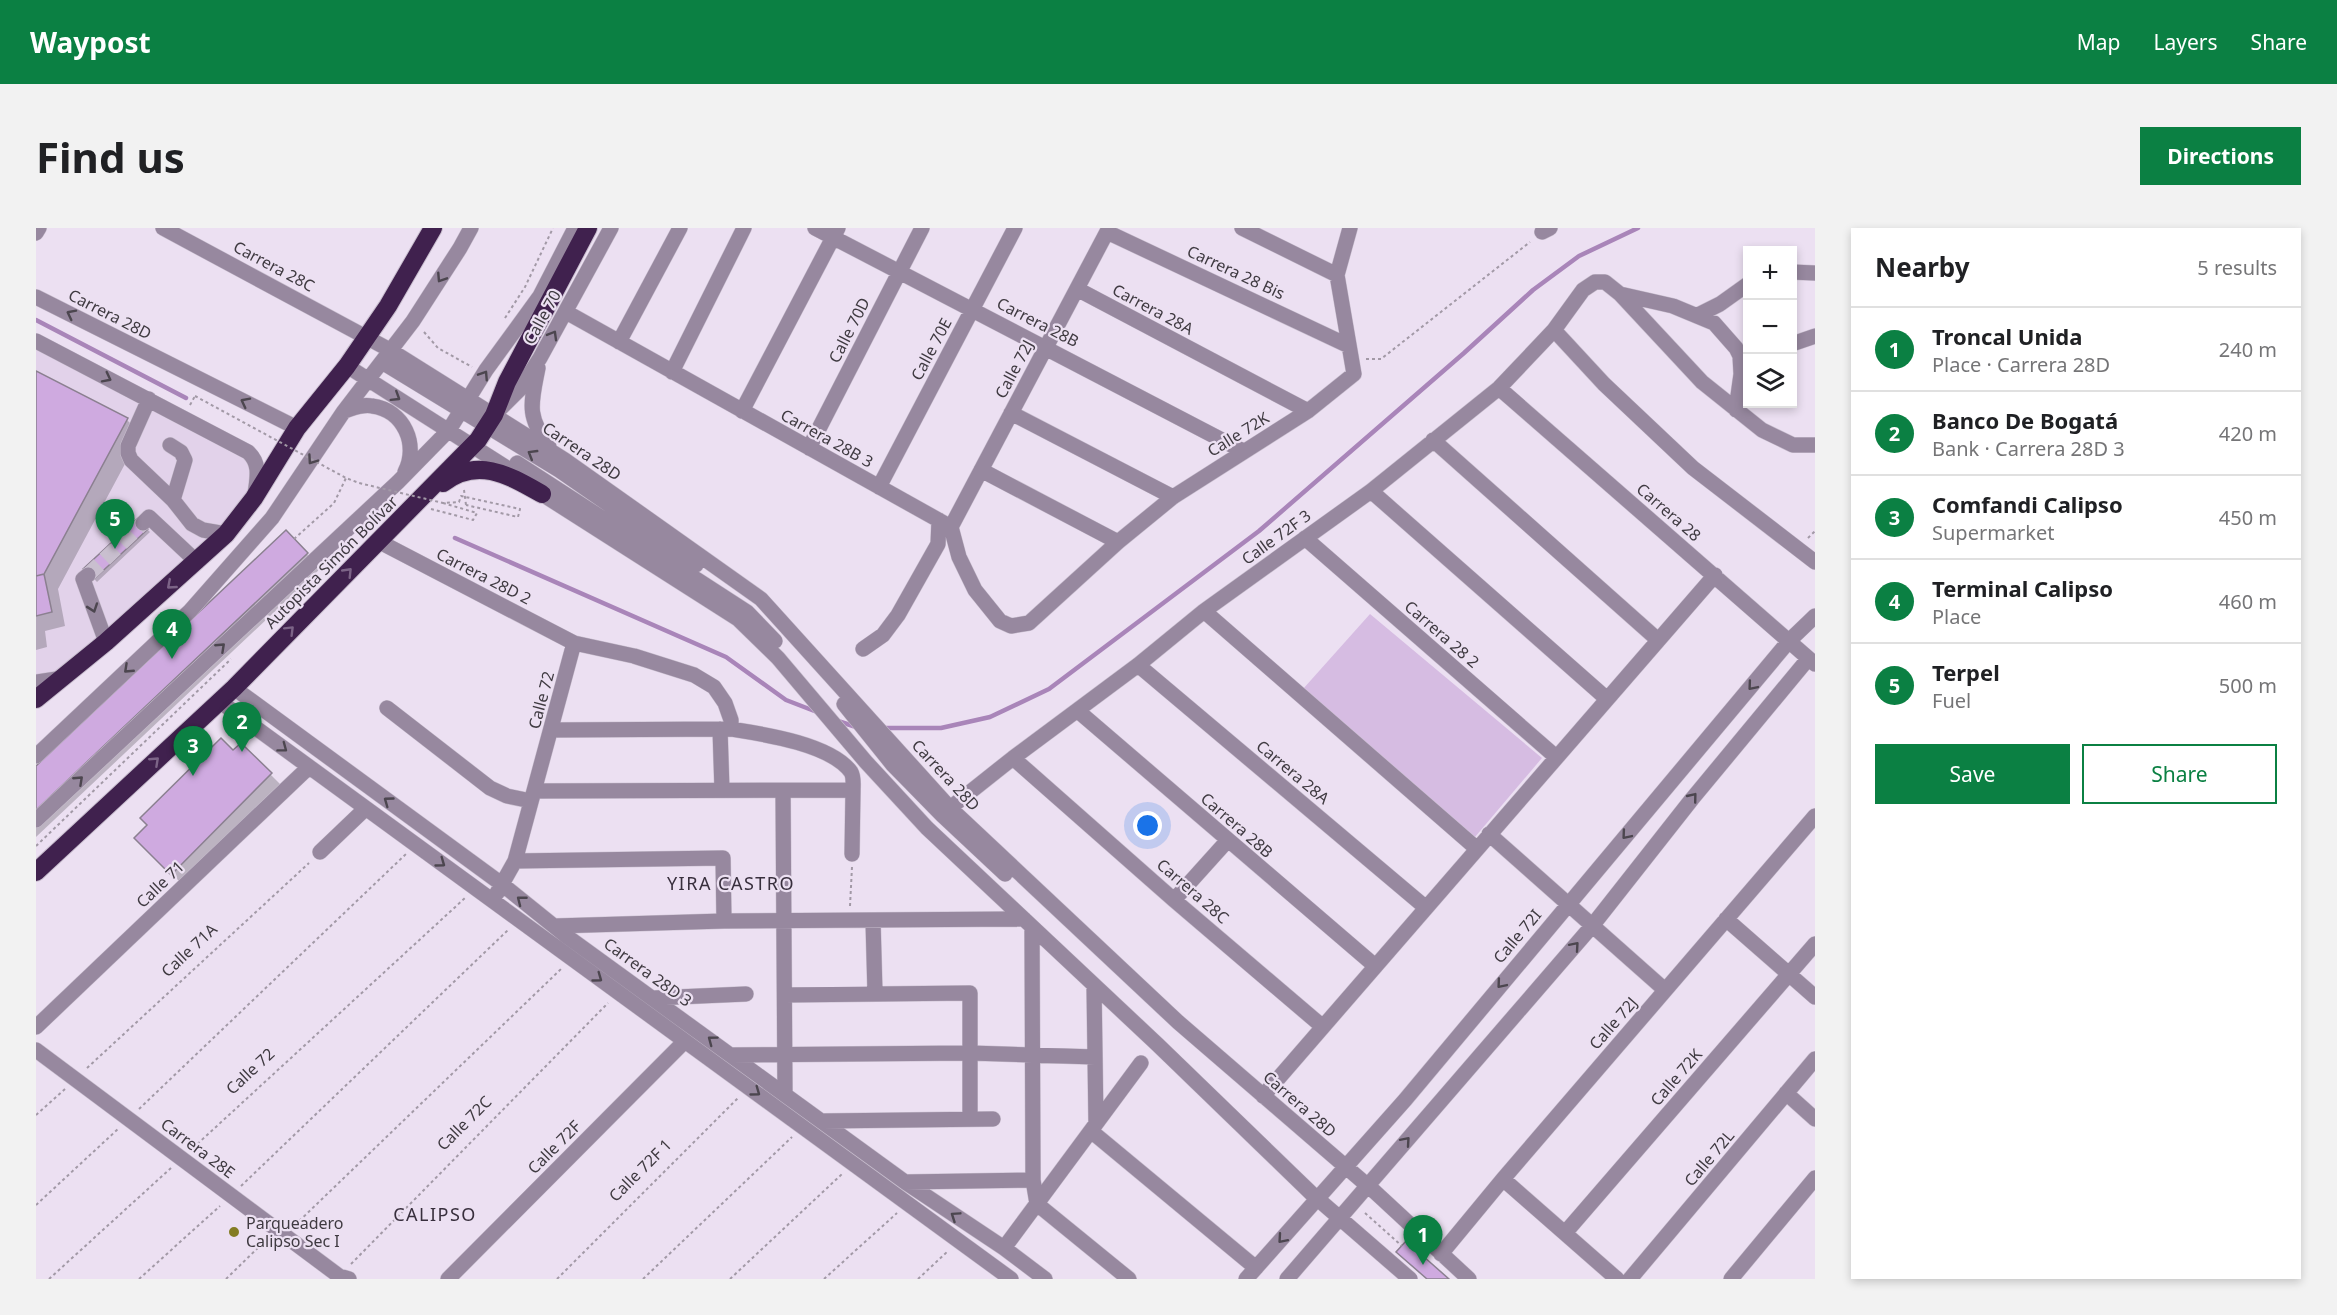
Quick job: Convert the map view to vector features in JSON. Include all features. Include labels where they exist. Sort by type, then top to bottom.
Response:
[{"type":"highway","name":"Autopista Simón Bolívar","points":[[36,872],[234,688],[378,541],[406,494],[483,432],[588,228]]},
{"type":"highway","points":[[36,699],[106,642],[226,534],[254,498],[297,429],[368,337],[388,306],[430,229]]},
{"type":"highway","points":[[406,494],[473,471],[507,474],[542,494]]},
{"type":"street","points":[[36,233],[39,228]]},
{"type":"street","name":"Carrera 28C","points":[[163,228],[368,337]]},
{"type":"street","points":[[36,756],[190,610],[272,518],[344,411],[413,321],[471,228]]},
{"type":"street","points":[[36,820],[406,494],[486,370],[540,296],[575,228]]},
{"type":"street","name":"Calle 70","points":[[483,432],[520,389],[540,358],[611,228]]},
{"type":"street","points":[[619,342],[680,228]]},
{"type":"street","points":[[672,372],[744,228]]},
{"type":"street","name":"Carrera 28B","points":[[815,228],[835,233],[900,272],[1243,451]]},
{"type":"street","name":"Calle 70D","points":[[809,448],[922,228]]},
{"type":"street","name":"Calle 70E","points":[[879,487],[1015,228]]},
{"type":"street","points":[[1242,228],[1336,275]]},
{"type":"street","points":[[1350,228],[1336,275],[1350,352]]},
{"type":"street","name":"Calle 72J","points":[[945,524],[981,470],[1108,230]]},
{"type":"street","name":"Carrera 28 Bis","points":[[1108,230],[1350,352]]},
{"type":"street","points":[[742,411],[835,233]]},
{"type":"street","points":[[1797,272],[1815,273]]},
{"type":"street","name":"Calle 72F 3","points":[[950,808],[1138,665],[1204,611],[1371,491],[1499,388],[1554,330],[1583,290],[1595,282],[1605,282],[1620,294]]},
{"type":"street","points":[[1698,315],[1720,304],[1743,288]]},
{"type":"street","name":"Carrera 28A","points":[[1077,290],[1308,411]]},
{"type":"street","points":[[1620,294],[1672,306],[1698,315],[1714,323],[1743,355]]},
{"type":"street","points":[[1620,294],[1702,382],[1736,410],[1762,430],[1793,445],[1815,445]]},
{"type":"street","name":"Carrera 28D","points":[[36,297],[297,429]]},
{"type":"street","name":"Carrera 28B 3","points":[[566,312],[945,524]]},
{"type":"street","points":[[1554,330],[1604,384],[1693,468],[1815,562]]},
{"type":"street","points":[[1797,342],[1815,336]]},
{"type":"street","points":[[368,337],[386,356],[464,405],[483,432],[747,612],[795,662],[934,823],[1321,1195]]},
{"type":"street","points":[[36,341],[242,448],[254,458],[258,467],[254,498]]},
{"type":"street","name":"Calle 72K","points":[[945,524],[975,590],[993,614],[1000,621],[1011,626],[1029,623],[1118,542],[1173,497],[1308,411],[1354,374],[1350,352]]},
{"type":"street","points":[[540,358],[531,410],[536,428],[548,446],[565,460]]},
{"type":"street","points":[[1736,410],[1743,362]]},
{"type":"street","name":"Carrera 28D","points":[[347,366],[450,427],[483,432],[565,460],[761,599],[819,668],[950,808],[1178,1022],[1469,1279]]},
{"type":"street","name":"Carrera 28","points":[[1499,388],[1812,661]]},
{"type":"street","points":[[149,399],[128,446],[131,460],[173,500],[192,524],[203,530],[226,534]]},
{"type":"street","points":[[344,411],[358,406],[372,406],[386,410],[398,418],[406,429],[411,443],[411,457],[406,470],[406,494]]},
{"type":"street","points":[[1011,413],[1173,497]]},
{"type":"street","points":[[483,432],[559,470],[754,605],[819,668],[880,763],[942,815],[1172,1029],[1343,1170]]},
{"type":"street","name":"Carrera 28D","points":[[483,432],[510,470],[542,494],[738,619],[880,763],[927,828],[1321,1195],[1348,1213],[1410,1279]]},
{"type":"street","points":[[1433,440],[1658,640]]},
{"type":"street","points":[[170,445],[181,452],[185,460],[173,500]]},
{"type":"street","points":[[981,470],[1118,542]]},
{"type":"street","points":[[1371,491],[1607,699]]},
{"type":"street","points":[[143,523],[149,517],[197,562]]},
{"type":"street","points":[[863,649],[883,635],[898,615],[938,544],[945,524]]},
{"type":"street","name":"Carrera 28 2","points":[[1305,538],[1556,757]]},
{"type":"street","name":"Carrera 28D 2","points":[[378,541],[574,643],[634,656],[694,675],[714,687],[725,703],[731,720],[725,729],[722,790]]},
{"type":"street","points":[[88,575],[83,579],[106,642]]},
{"type":"street","points":[[1263,1096],[1715,575]]},
{"type":"street","points":[[1204,611],[1476,848]]},
{"type":"street","name":"Calle 72I","points":[[1251,1274],[1405,1100],[1789,641],[1815,616]]},
{"type":"street","name":"Calle 72","points":[[492,900],[503,885],[515,861],[574,643]]},
{"type":"street","points":[[1287,1279],[1348,1213],[1365,1189],[1592,926],[1692,799],[1812,661]]},
{"type":"street","name":"Carrera 28A","points":[[1138,665],[1425,907]]},
{"type":"street","points":[[36,682],[63,678]]},
{"type":"street","name":"Carrera 28D 3","points":[[234,688],[503,885],[559,936],[654,998],[904,1182],[1004,1248],[1046,1279]]},
{"type":"street","name":"Carrera 28D 3","points":[[219,701],[519,920],[559,936],[572,959],[1011,1279]]},
{"type":"street","points":[[387,708],[490,788],[507,796],[722,790],[853,790]]},
{"type":"street","name":"Carrera 28B","points":[[1077,711],[1374,966]]},
{"type":"street","points":[[552,730],[725,729],[778,736],[811,747],[842,762],[852,774],[852,854]]},
{"type":"street","name":"Carrera 28C","points":[[1013,758],[1323,1027]]},
{"type":"street","name":"Calle 71","points":[[36,1027],[309,767]]},
{"type":"street","points":[[783,791],[785,1093]]},
{"type":"street","points":[[320,852],[365,809]]},
{"type":"street","name":"Calle 72J","points":[[1441,1254],[1815,816]]},
{"type":"street","points":[[1489,834],[1665,990]]},
{"type":"street","points":[[1174,900],[1228,840]]},
{"type":"street","points":[[515,861],[723,858],[724,921]]},
{"type":"street","points":[[1726,919],[1815,997]]},
{"type":"street","points":[[559,936],[724,921],[1028,923],[1033,1180],[1037,1204],[1130,1279]]},
{"type":"street","points":[[873,921],[875,993]]},
{"type":"street","name":"Calle 72K","points":[[1565,1233],[1815,944]]},
{"type":"street","points":[[1094,985],[1093,1128],[1251,1274]]},
{"type":"street","points":[[784,995],[970,993],[970,1119]]},
{"type":"street","points":[[654,998],[746,994]]},
{"type":"street","name":"Calle 72F","points":[[448,1279],[685,1041]]},
{"type":"street","name":"Carrera 28E","points":[[36,1050],[341,1278]]},
{"type":"street","points":[[731,1055],[970,1053],[1095,1057]]},
{"type":"street","name":"Calle 72L","points":[[1630,1279],[1815,1059]]},
{"type":"street","points":[[1004,1248],[1141,1063]]},
{"type":"street","points":[[1786,1093],[1815,1119]]},
{"type":"street","points":[[823,1121],[993,1119]]},
{"type":"street","points":[[1731,1279],[1815,1178]]},
{"type":"street","points":[[1503,1179],[1617,1279]]},
{"type":"street","points":[[904,1182],[1033,1180]]},
{"type":"street","points":[[1365,1189],[1458,1279]]},
{"type":"street","points":[[1348,1213],[1418,1279]]},
{"type":"path","points":[[501,323],[525,287],[553,228]]},
{"type":"path","points":[[1350,352],[1381,358],[1546,230]]},
{"type":"path","points":[[413,321],[438,348],[471,367],[486,370]]},
{"type":"path","points":[[195,396],[346,478],[477,513],[473,520],[446,512]]},
{"type":"path","points":[[294,539],[334,502],[346,478]]},
{"type":"path","points":[[443,503],[459,502],[461,496],[520,509],[518,517],[466,505],[464,487]]},
{"type":"path","points":[[36,846],[232,659]]},
{"type":"path","points":[[36,1205],[416,845]]},
{"type":"path","name":"Calle 71A","points":[[36,1115],[320,852]]},
{"type":"path","points":[[850,921],[852,854]]},
{"type":"path","name":"Calle 72","points":[[49,1279],[475,888]]},
{"type":"path","points":[[140,1279],[519,920]]},
{"type":"path","points":[[226,1279],[280,1232],[572,959]]},
{"type":"path","name":"Calle 72C","points":[[341,1278],[619,993]]},
{"type":"path","name":"Calle 72F 1","points":[[557,1279],[748,1087]]},
{"type":"path","points":[[643,1279],[803,1127]]},
{"type":"path","points":[[730,1279],[853,1163]]},
{"type":"path","points":[[824,1279],[908,1203]]},
{"type":"path","points":[[1348,1213],[1402,1246]]},
{"type":"path","points":[[918,1279],[959,1241]]},
{"type":"shaded area","points":[[36,341],[248,452],[254,498],[63,678],[36,682]]},
{"type":"shaded area","points":[[1370,614],[1542,758],[1475,837],[1303,689]]},
{"type":"building","points":[[36,371],[128,418],[44,574],[36,576]]},
{"type":"building","points":[[138,518],[148,529],[93,580],[83,569]]},
{"type":"building","points":[[286,530],[308,553],[36,810],[36,766]]},
{"type":"building","points":[[44,574],[52,612],[36,616],[36,576]]},
{"type":"building","points":[[221,738],[233,750],[241,743],[272,773],[171,875],[134,838],[147,825],[140,818]]},
{"type":"building","points":[[1406,1241],[1449,1279],[1427,1279],[1396,1252]]},
{"type":"waterway","points":[[882,728],[941,728],[990,717],[1049,689],[1259,531],[1533,290],[1579,256],[1638,228]]},
{"type":"waterway","points":[[36,320],[186,398]]},
{"type":"waterway","points":[[455,538],[726,657],[786,700],[817,712]]},
{"type":"waterway","points":[[838,721],[856,727]]},
{"type":"tunnel","points":[[88,575],[143,523]]},
{"type":"place","name":"Terpel","points":[[115,549]]},
{"type":"place","name":"Terminal Calipso","points":[[172,659]]},
{"type":"place","name":"Banco De Bogatá","points":[[242,752]]},
{"type":"place","name":"Comfandi Calipso","points":[[193,776]]},
{"type":"place","name":"Parqueadero Calipso Sec I","points":[[234,1232]]},
{"type":"place","name":"Troncal Unida","points":[[1423,1265]]},
{"type":"district","name":"YIRA CASTRO","points":[[731,884]]},
{"type":"district","name":"CALIPSO","points":[[435,1215]]}]
